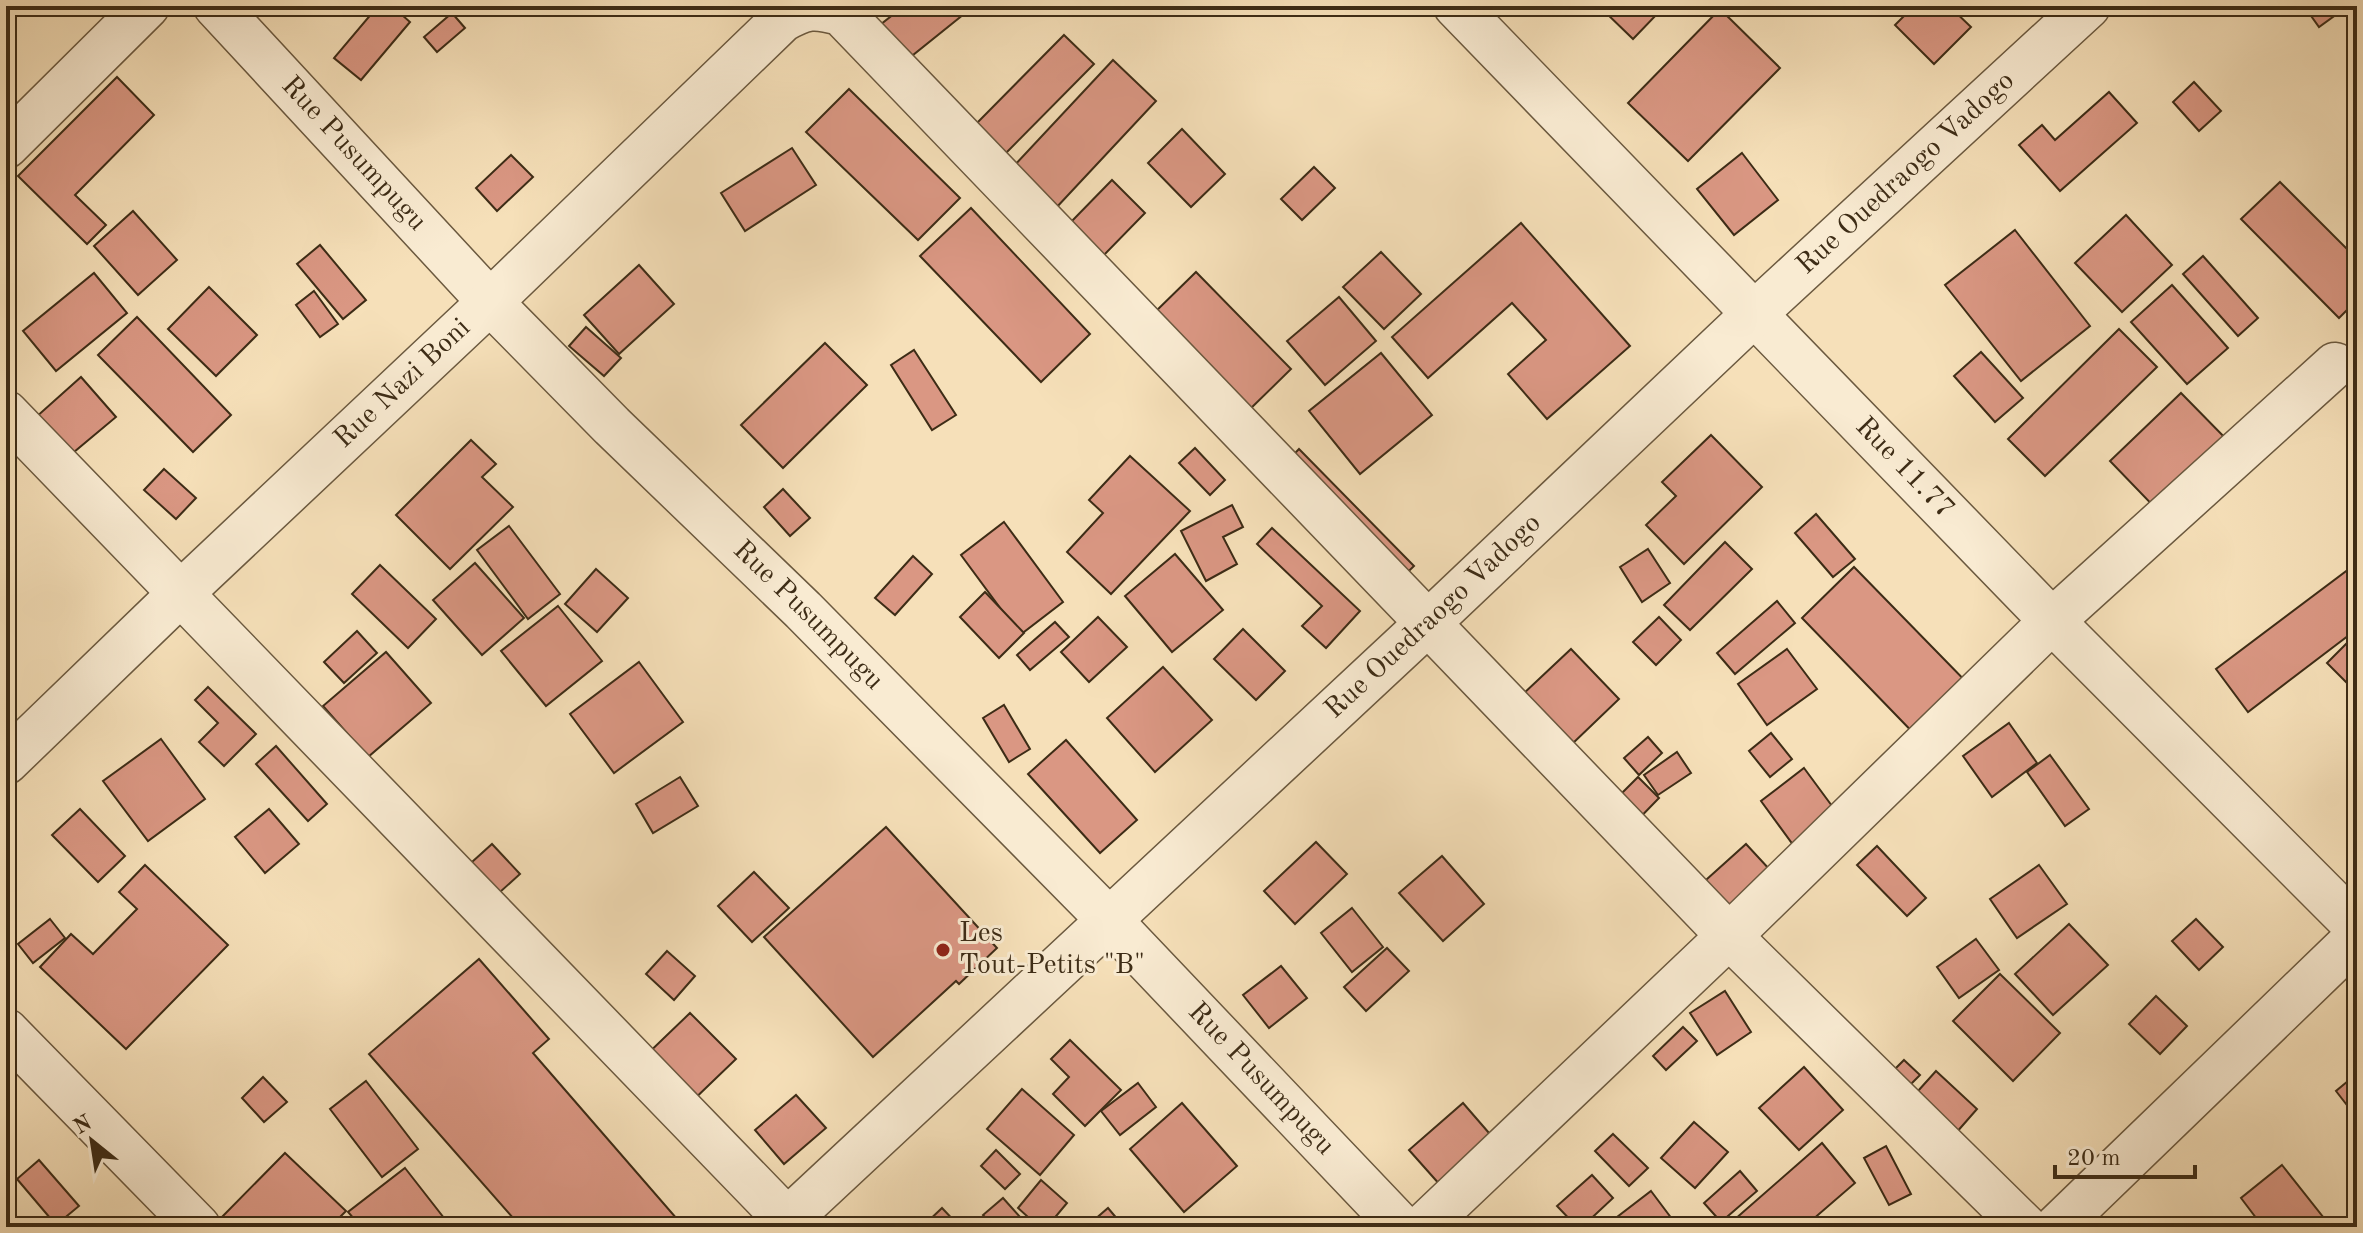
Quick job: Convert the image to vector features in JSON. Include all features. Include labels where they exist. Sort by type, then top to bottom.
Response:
[{"type":"street","points":[[6,146],[147,6]]},
{"type":"street","name":"Rue Pusumpugu","points":[[216,6],[490,302],[612,426],[803,610],[1110,921],[1401,1227]]},
{"type":"street","name":"Rue 11.77","points":[[1456,6],[2052,621],[2357,927]]},
{"type":"street","name":"Rue Ouedraogo Vadogo","points":[[787,1225],[1755,313],[2088,6]]},
{"type":"street","name":"Rue Nazi Boni","points":[[6,762],[782,20],[801,9],[819,8],[841,13],[1428,623]]},
{"type":"street","points":[[1423,1227],[1729,936],[2052,621],[2335,365]]},
{"type":"street","points":[[6,413],[787,1225]]},
{"type":"street","points":[[1428,623],[1729,936],[2025,1227]]},
{"type":"street","points":[[2057,1227],[2357,937]]},
{"type":"street","points":[[6,1031],[198,1227]]},
{"type":"building","points":[[378,6],[392,6],[410,22],[361,80],[334,58]]},
{"type":"building","points":[[904,6],[974,6],[908,59],[880,25]]},
{"type":"building","points":[[1607,6],[1656,6],[1660,11],[1633,39],[1603,10]]},
{"type":"building","points":[[1914,6],[1949,6],[1971,27],[1934,64],[1895,25]]},
{"type":"building","points":[[2304,6],[2348,6],[2319,27]]},
{"type":"building","points":[[1720,9],[1780,68],[1688,161],[1628,103]]},
{"type":"building","points":[[452,13],[465,28],[437,52],[424,37]]},
{"type":"building","points":[[1064,35],[1094,64],[1003,156],[974,126]]},
{"type":"building","points":[[1113,60],[1156,101],[1055,209],[1012,168]]},
{"type":"building","points":[[117,77],[154,115],[75,195],[106,225],[87,244],[18,176]]},
{"type":"building","points":[[2194,82],[2221,111],[2199,131],[2173,102]]},
{"type":"building","points":[[849,89],[960,198],[918,240],[806,132]]},
{"type":"building","points":[[2109,92],[2137,123],[2060,191],[2019,145],[2042,125],[2055,140]]},
{"type":"building","points":[[1182,129],[1225,174],[1191,207],[1148,163]]},
{"type":"building","points":[[792,148],[816,185],[745,231],[721,193]]},
{"type":"building","points":[[1742,153],[1778,200],[1734,235],[1697,189]]},
{"type":"building","points":[[511,155],[533,177],[497,211],[476,188]]},
{"type":"building","points":[[1314,167],[1335,188],[1302,220],[1281,199]]},
{"type":"building","points":[[1112,180],[1145,213],[1102,257],[1069,224]]},
{"type":"building","points":[[2280,182],[2357,259],[2357,300],[2339,318],[2241,219]]},
{"type":"building","points":[[971,208],[1090,334],[1041,382],[920,256]]},
{"type":"building","points":[[133,211],[177,260],[138,295],[94,246]]},
{"type":"building","points":[[2126,215],[2172,265],[2122,312],[2075,263]]},
{"type":"building","points":[[1521,223],[1630,346],[1547,419],[1508,374],[1546,340],[1512,303],[1428,378],[1392,337]]},
{"type":"building","points":[[2015,230],[2090,326],[2021,381],[1945,285]]},
{"type":"building","points":[[320,245],[366,300],[343,319],[297,264]]},
{"type":"building","points":[[1381,252],[1421,294],[1384,329],[1343,287]]},
{"type":"building","points":[[2203,256],[2258,318],[2238,336],[2183,274]]},
{"type":"building","points":[[639,265],[674,304],[619,354],[584,315]]},
{"type":"building","points":[[1196,272],[1291,369],[1246,413],[1152,315]]},
{"type":"building","points":[[94,273],[127,313],[56,371],[23,331]]},
{"type":"building","points":[[2172,285],[2228,348],[2187,384],[2131,322]]},
{"type":"building","points":[[209,287],[257,335],[216,376],[168,329]]},
{"type":"building","points":[[314,291],[338,324],[320,337],[296,305]]},
{"type":"building","points":[[1339,297],[1376,341],[1325,385],[1287,341]]},
{"type":"building","points":[[137,317],[231,415],[193,452],[98,355]]},
{"type":"building","points":[[586,327],[621,358],[604,376],[569,346]]},
{"type":"building","points":[[2119,329],[2157,367],[2045,476],[2008,439]]},
{"type":"building","points":[[825,343],[867,385],[783,468],[741,425]]},
{"type":"building","points":[[914,350],[956,415],[932,430],[891,365]]},
{"type":"building","points":[[1981,352],[2023,398],[1995,422],[1954,376]]},
{"type":"building","points":[[1381,353],[1432,415],[1360,474],[1309,411]]},
{"type":"building","points":[[81,377],[116,417],[68,457],[35,418]]},
{"type":"building","points":[[2181,393],[2236,449],[2165,518],[2110,461]]},
{"type":"building","points":[[1711,435],[1762,487],[1684,564],[1646,525],[1676,496],[1662,482]]},
{"type":"building","points":[[471,440],[496,464],[482,477],[513,507],[450,569],[396,515]]},
{"type":"building","points":[[1195,448],[1225,480],[1210,495],[1179,463]]},
{"type":"building","points":[[1299,449],[1414,566],[1388,591],[1274,475]]},
{"type":"building","points":[[1130,456],[1190,511],[1111,594],[1067,552],[1103,513],[1089,500]]},
{"type":"building","points":[[164,469],[196,498],[176,519],[144,490]]},
{"type":"building","points":[[783,489],[810,518],[790,536],[764,507]]},
{"type":"building","points":[[1232,505],[1243,527],[1223,537],[1237,564],[1206,581],[1181,531]]},
{"type":"building","points":[[1816,514],[1855,559],[1833,577],[1795,533]]},
{"type":"building","points":[[1004,522],[1063,602],[1020,635],[961,555]]},
{"type":"building","points":[[509,526],[560,594],[528,619],[477,550]]},
{"type":"building","points":[[1272,528],[1360,611],[1326,648],[1302,626],[1322,606],[1257,544]]},
{"type":"building","points":[[1725,542],[1752,569],[1690,630],[1664,605]]},
{"type":"building","points":[[1648,549],[1670,583],[1642,602],[1620,567]]},
{"type":"building","points":[[1175,554],[1223,610],[1172,652],[1125,596]]},
{"type":"building","points":[[913,556],[932,574],[895,615],[875,598]]},
{"type":"building","points":[[475,563],[524,618],[482,655],[433,600]]},
{"type":"building","points":[[380,565],[436,619],[408,648],[352,594]]},
{"type":"building","points":[[2353,566],[2357,572],[2357,629],[2248,712],[2216,669]]},
{"type":"building","points":[[1854,567],[1980,696],[1927,747],[1802,618]]},
{"type":"building","points":[[596,569],[628,598],[597,632],[565,604]]},
{"type":"building","points":[[985,592],[1024,633],[999,658],[960,617]]},
{"type":"building","points":[[1777,601],[1795,623],[1735,674],[1717,653]]},
{"type":"building","points":[[558,606],[602,661],[546,706],[501,651]]},
{"type":"building","points":[[1098,617],[1127,647],[1089,682],[1061,652]]},
{"type":"building","points":[[1659,617],[1681,640],[1656,665],[1633,642]]},
{"type":"building","points":[[1055,622],[1069,637],[1030,670],[1017,655]]},
{"type":"building","points":[[1243,629],[1285,671],[1256,700],[1214,659]]},
{"type":"building","points":[[357,631],[377,653],[344,683],[324,662]]},
{"type":"building","points":[[2357,633],[2357,693],[2327,663]]},
{"type":"building","points":[[1571,649],[1619,699],[1570,746],[1504,712]]},
{"type":"building","points":[[1787,649],[1817,689],[1767,725],[1738,684]]},
{"type":"building","points":[[386,652],[431,703],[368,757],[323,706]]},
{"type":"building","points":[[639,662],[683,722],[614,773],[570,714]]},
{"type":"building","points":[[1163,667],[1212,720],[1155,772],[1107,718]]},
{"type":"building","points":[[208,687],[256,734],[224,766],[199,742],[218,723],[195,700]]},
{"type":"building","points":[[1004,705],[1030,749],[1009,762],[983,718]]},
{"type":"building","points":[[2009,723],[2037,763],[1992,797],[1963,756]]},
{"type":"building","points":[[1771,733],[1792,759],[1770,777],[1749,751]]},
{"type":"building","points":[[1648,737],[1662,753],[1639,775],[1624,758]]},
{"type":"building","points":[[161,739],[205,799],[148,841],[103,781]]},
{"type":"building","points":[[1066,740],[1137,820],[1100,853],[1028,774]]},
{"type":"building","points":[[276,746],[327,804],[308,821],[256,764]]},
{"type":"building","points":[[1677,752],[1691,773],[1658,795],[1644,775]]},
{"type":"building","points":[[2050,755],[2089,809],[2065,826],[2027,772]]},
{"type":"building","points":[[1804,768],[1846,825],[1802,857],[1761,801]]},
{"type":"building","points":[[680,777],[698,806],[653,833],[636,804]]},
{"type":"building","points":[[1638,777],[1659,798],[1624,834],[1602,813]]},
{"type":"building","points":[[80,809],[125,856],[98,882],[52,835]]},
{"type":"building","points":[[269,809],[299,844],[265,873],[235,837]]},
{"type":"building","points":[[886,827],[997,948],[873,1057],[764,937]]},
{"type":"building","points":[[1316,842],[1347,874],[1295,924],[1264,891]]},
{"type":"building","points":[[492,844],[520,874],[480,910],[452,880]]},
{"type":"building","points":[[1746,844],[1783,884],[1725,939],[1687,897]]},
{"type":"building","points":[[1877,846],[1926,898],[1907,916],[1857,865]]},
{"type":"building","points":[[1442,856],[1484,904],[1443,941],[1399,893]]},
{"type":"building","points":[[145,865],[228,945],[126,1049],[40,967],[71,934],[93,954],[137,909],[119,892]]},
{"type":"building","points":[[2039,865],[2067,904],[2017,938],[1990,899]]},
{"type":"building","points":[[754,872],[789,908],[752,942],[718,906]]},
{"type":"building","points":[[1352,908],[1383,947],[1352,972],[1321,933]]},
{"type":"building","points":[[50,919],[65,938],[33,963],[18,944]]},
{"type":"building","points":[[2196,919],[2223,947],[2199,970],[2172,941]]},
{"type":"building","points":[[2069,924],[2108,965],[2053,1015],[2015,974]]},
{"type":"building","points":[[1976,939],[1999,970],[1959,998],[1937,967]]},
{"type":"building","points":[[1387,948],[1409,971],[1366,1011],[1344,987]]},
{"type":"building","points":[[667,951],[695,976],[674,1000],[646,974]]},
{"type":"building","points":[[479,959],[549,1039],[533,1053],[684,1227],[521,1227],[369,1054]]},
{"type":"building","points":[[1281,966],[1307,998],[1269,1028],[1243,995]]},
{"type":"building","points":[[2000,974],[2060,1033],[2013,1081],[1953,1021]]},
{"type":"building","points":[[1725,991],[1751,1032],[1717,1055],[1690,1013]]},
{"type":"building","points":[[2156,996],[2187,1026],[2160,1054],[2129,1024]]},
{"type":"building","points":[[690,1013],[736,1059],[686,1107],[640,1061]]},
{"type":"building","points":[[1683,1027],[1697,1041],[1666,1070],[1653,1056]]},
{"type":"building","points":[[1070,1040],[1121,1090],[1085,1126],[1053,1094],[1069,1077],[1051,1059]]},
{"type":"building","points":[[1904,1060],[1920,1075],[1891,1104],[1875,1089]]},
{"type":"building","points":[[1804,1067],[1843,1110],[1799,1150],[1759,1108]]},
{"type":"building","points":[[1936,1071],[1977,1109],[1942,1149],[1900,1111]]},
{"type":"building","points":[[2354,1076],[2357,1079],[2357,1118],[2336,1091]]},
{"type":"building","points":[[263,1077],[287,1102],[264,1122],[242,1098]]},
{"type":"building","points":[[366,1081],[418,1149],[382,1177],[330,1109]]},
{"type":"building","points":[[1138,1083],[1156,1107],[1120,1135],[1101,1111]]},
{"type":"building","points":[[1022,1089],[1074,1135],[1040,1175],[987,1129]]},
{"type":"building","points":[[796,1095],[826,1128],[784,1164],[755,1130]]},
{"type":"building","points":[[1182,1103],[1237,1166],[1184,1212],[1130,1149]]},
{"type":"building","points":[[1463,1103],[1502,1148],[1449,1195],[1409,1150]]},
{"type":"building","points":[[1694,1122],[1728,1152],[1695,1188],[1661,1158]]},
{"type":"building","points":[[1613,1134],[1648,1168],[1629,1186],[1595,1151]]},
{"type":"building","points":[[1822,1143],[1855,1183],[1804,1227],[1726,1227]]},
{"type":"building","points":[[1886,1146],[1911,1194],[1889,1205],[1864,1158]]},
{"type":"building","points":[[996,1150],[1020,1174],[1005,1189],[981,1166]]},
{"type":"building","points":[[285,1153],[346,1211],[330,1227],[222,1227],[217,1222]]},
{"type":"building","points":[[39,1160],[79,1206],[56,1225],[17,1179]]},
{"type":"building","points":[[2282,1165],[2331,1227],[2263,1227],[2241,1198]]},
{"type":"building","points":[[405,1168],[451,1227],[361,1227],[348,1212]]},
{"type":"building","points":[[1740,1171],[1757,1191],[1721,1222],[1704,1203]]},
{"type":"building","points":[[1592,1175],[1613,1198],[1582,1227],[1577,1227],[1557,1206]]},
{"type":"building","points":[[1041,1180],[1067,1203],[1047,1227],[1039,1227],[1018,1208]]},
{"type":"building","points":[[1651,1191],[1678,1227],[1604,1227]]},
{"type":"building","points":[[1003,1198],[1029,1227],[994,1227],[983,1215]]},
{"type":"building","points":[[942,1208],[960,1227],[922,1227]]},
{"type":"building","points":[[1108,1208],[1124,1227],[1086,1227]]},
{"type":"place","name":"Les Tout-Petits \"B\"","points":[[943,950]]}]
